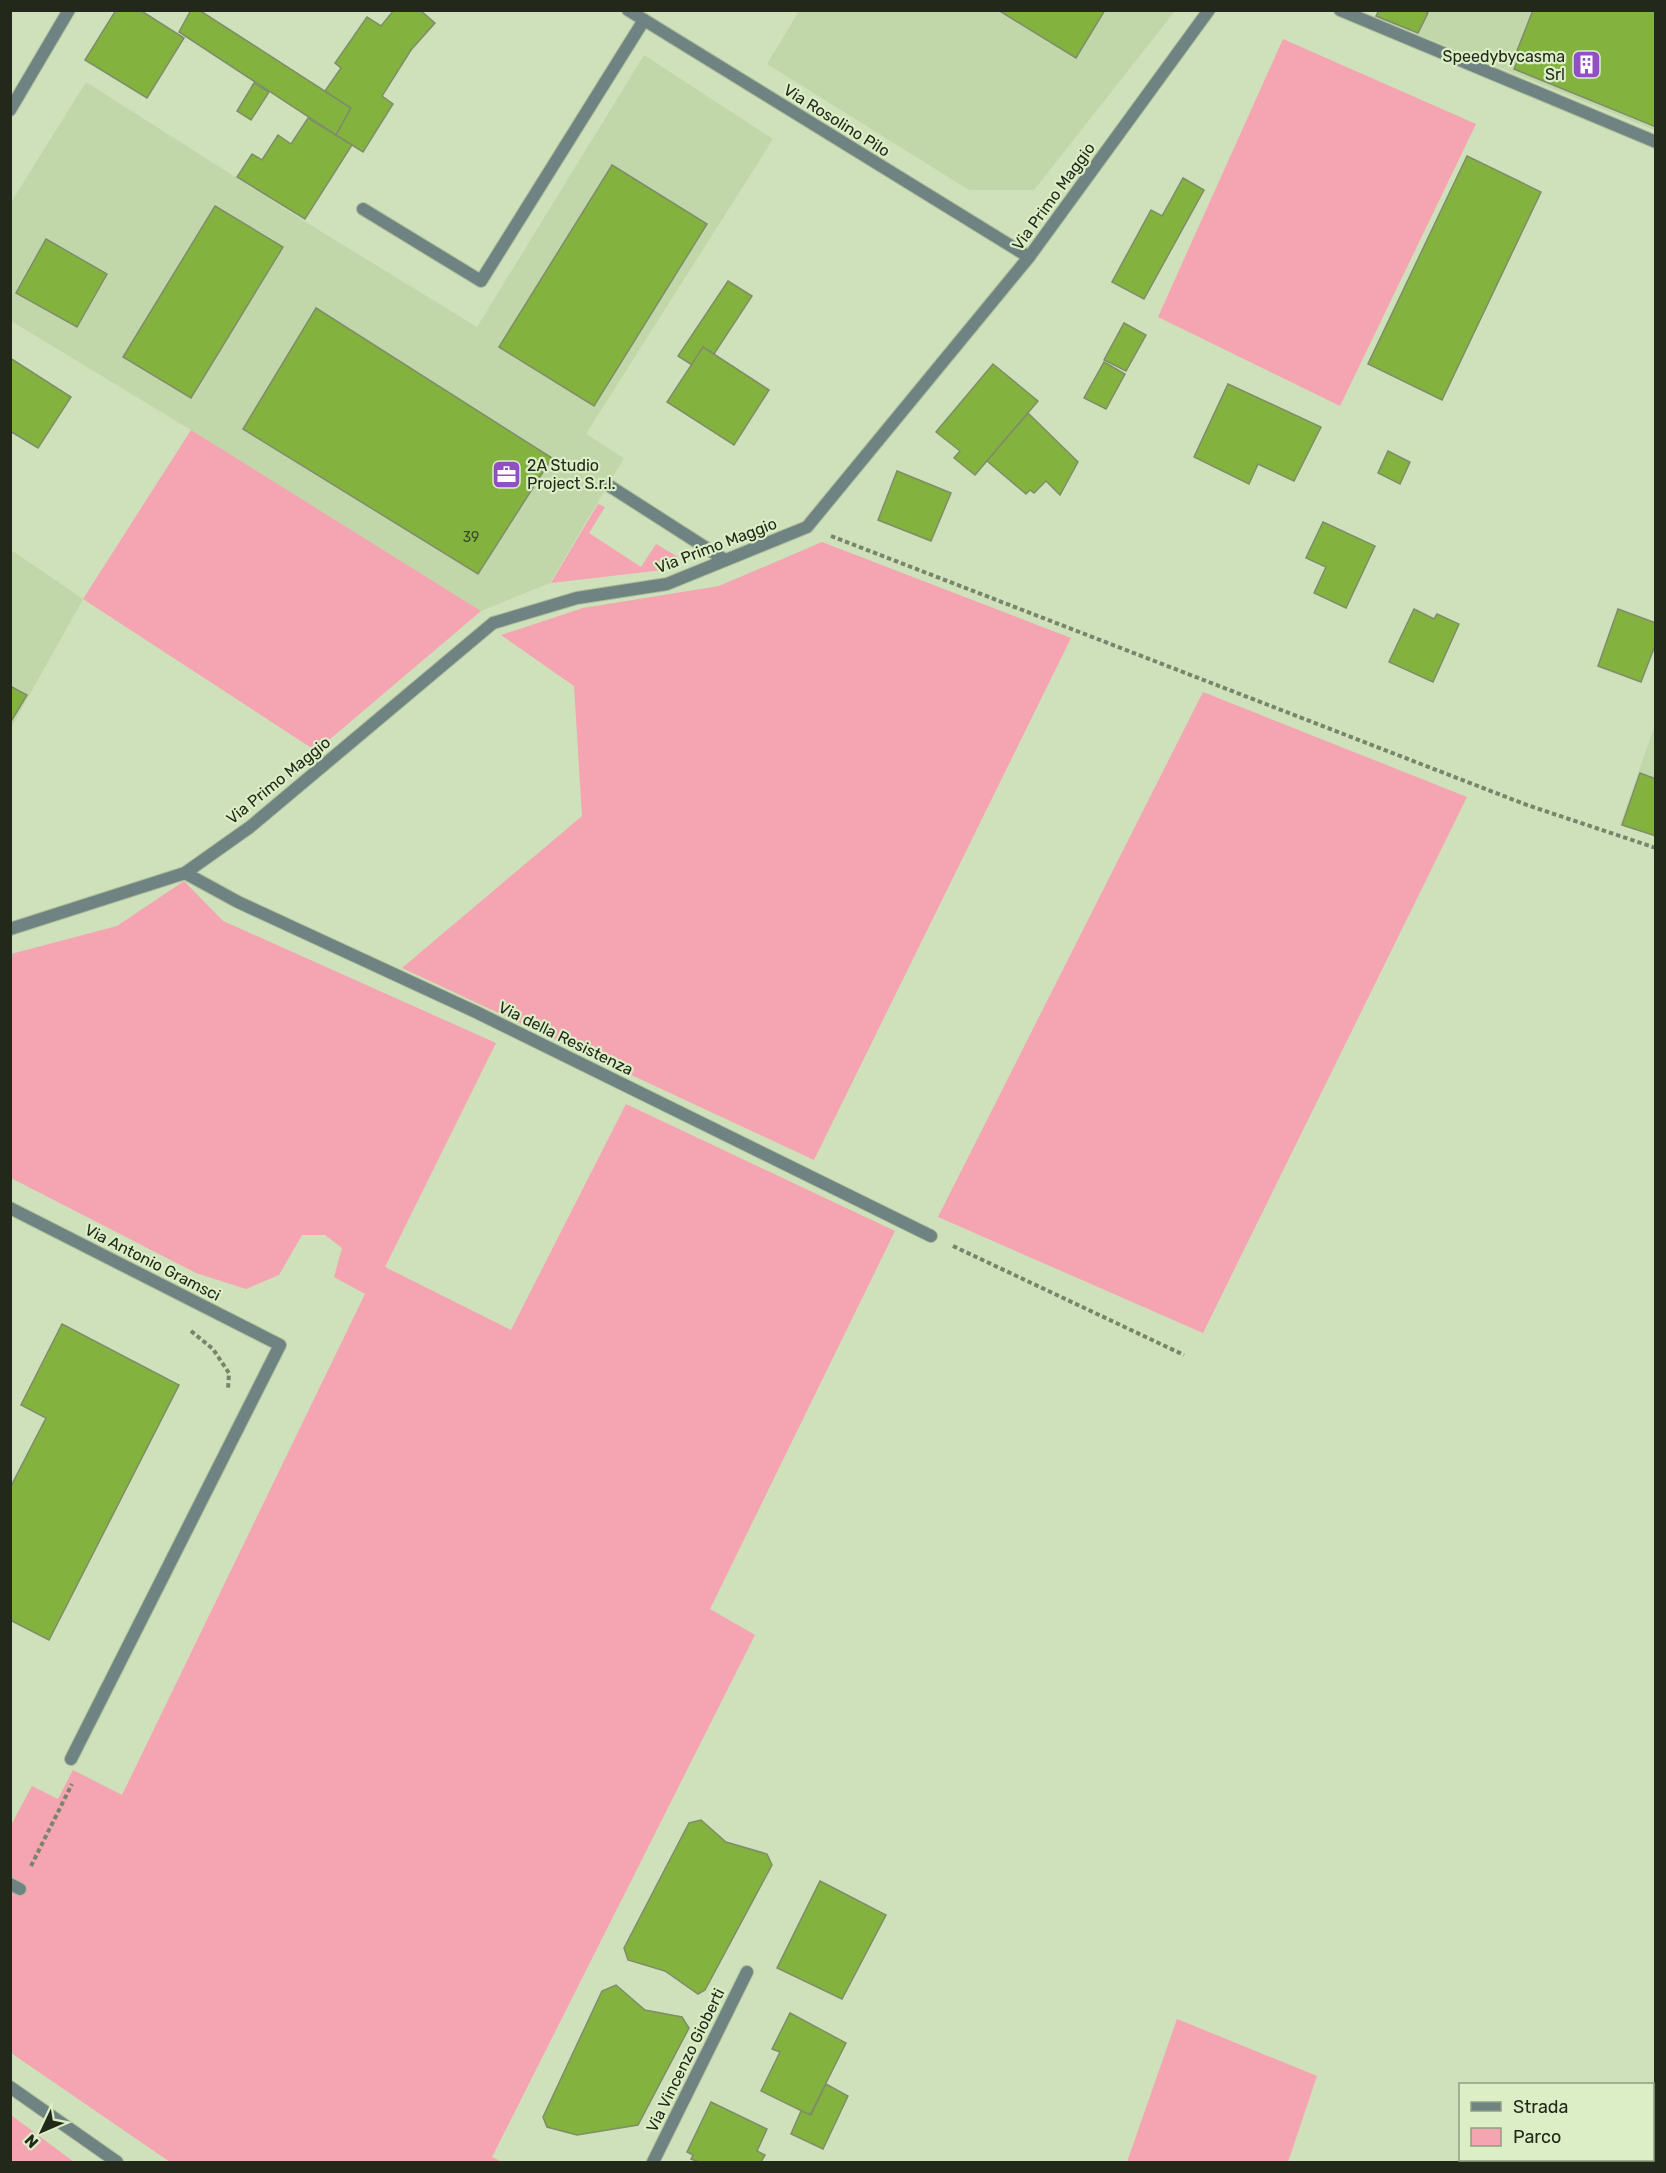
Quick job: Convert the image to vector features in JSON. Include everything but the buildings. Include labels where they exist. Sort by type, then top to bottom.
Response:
[{"type":"street","points":[[10,110],[69,10]]},
{"type":"street","name":"Via Rosolino Pilo","points":[[628,10],[1029,257]]},
{"type":"street","name":"Via Primo Maggio","points":[[10,929],[185,873],[250,827],[493,623],[576,598],[667,584],[807,527],[1029,257],[1209,10]]},
{"type":"street","points":[[1340,10],[1656,142]]},
{"type":"street","points":[[363,209],[481,281],[644,20]]},
{"type":"street","points":[[609,484],[725,560]]},
{"type":"street","name":"Via della Resistenza","points":[[185,873],[238,902],[476,1012],[931,1236]]},
{"type":"street","name":"Via Antonio Gramsci","points":[[10,1208],[280,1345],[71,1759]]},
{"type":"street","name":"Via Vincenzo Gioberti","points":[[653,2163],[747,1972]]},
{"type":"street","points":[[10,2087],[117,2163]]},
{"type":"path","points":[[807,527],[1527,805],[1656,848]]},
{"type":"path","points":[[931,1236],[1184,1355]]},
{"type":"path","points":[[182,1326],[213,1349],[229,1372],[228,1396]]},
{"type":"path","points":[[15,1887],[81,1765],[71,1759]]},
{"type":"shaded area","name":"Speedybycasma Srl","points":[[1378,10],[1655,11],[1655,130],[1375,17]]},
{"type":"shaded area","points":[[799,11],[1175,11],[1034,190],[969,190],[767,64]]},
{"type":"shaded area","points":[[644,55],[773,139],[586,434],[624,458],[550,583],[481,611],[11,321],[10,204],[86,82],[317,229],[477,327]]},
{"type":"shaded area","points":[[11,550],[83,599],[11,728]]},
{"type":"shaded area","points":[[1655,725],[1655,837],[1620,825]]},
{"type":"green space","points":[[1283,39],[1476,124],[1340,406],[1158,317]]},
{"type":"green space","points":[[191,430],[481,611],[316,751],[83,599]]},
{"type":"green space","points":[[598,504],[605,507],[589,533],[641,567],[656,544],[678,557],[673,564],[663,570],[551,583]]},
{"type":"green space","points":[[822,542],[1071,638],[814,1160],[402,968],[582,816],[574,686],[501,635],[583,608],[719,586]]},
{"type":"green space","points":[[1203,692],[1467,797],[1203,1333],[938,1217]]},
{"type":"green space","points":[[184,881],[223,921],[496,1043],[385,1267],[511,1330],[626,1104],[895,1231],[710,1609],[755,1635],[492,2157],[502,2162],[170,2162],[11,2053],[10,1827],[32,1786],[58,1799],[73,1770],[122,1795],[365,1294],[334,1277],[342,1248],[325,1235],[302,1235],[279,1275],[246,1289],[196,1273],[11,1178],[11,954],[117,926]]},
{"type":"green space","points":[[1177,2019],[1317,2076],[1288,2162],[1127,2162]]},
{"type":"green space","points":[[11,2115],[74,2162],[11,2162]]},
{"type":"place","name":"Speedybycasma Srl","points":[[1586,65]]},
{"type":"place","name":"2A Studio Project S.r.l.","points":[[506,474]]}]
